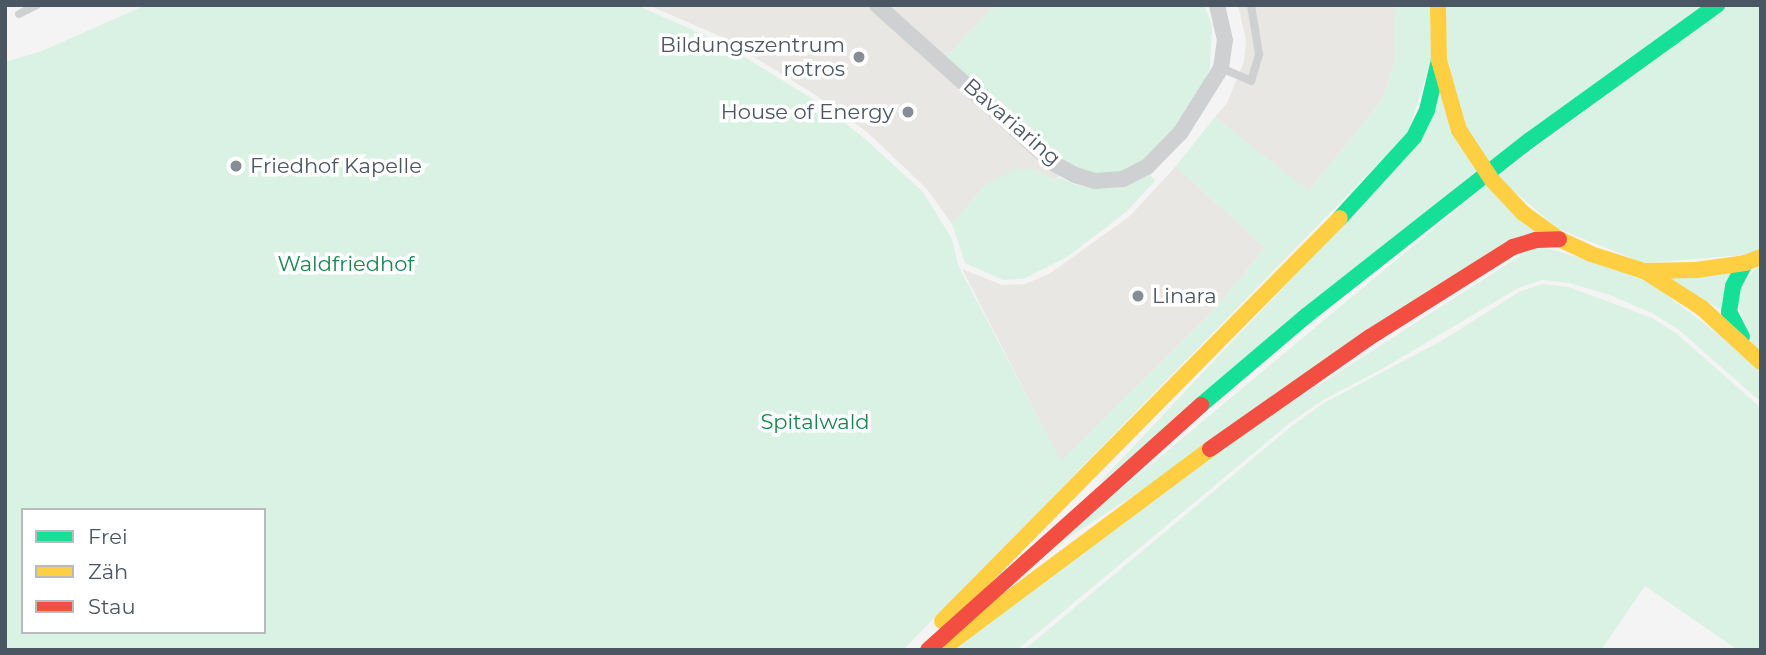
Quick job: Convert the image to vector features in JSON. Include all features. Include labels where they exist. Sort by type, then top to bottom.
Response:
[{"type":"main road","points":[[926,650],[944,617],[1207,356],[1379,178],[1414,137],[1427,110],[1439,60],[1438,5]]},
{"type":"main road","points":[[926,650],[1186,418],[1306,316],[1530,140],[1717,5]]},
{"type":"main road","points":[[1439,60],[1459,130],[1472,154],[1523,213],[1559,239],[1615,263],[1644,271],[1696,270],[1753,260]]},
{"type":"main road","points":[[936,650],[961,638],[1164,481],[1370,337],[1513,247],[1536,240],[1559,239]]},
{"type":"main road","points":[[1753,260],[1733,286],[1729,312],[1757,358]]},
{"type":"main road","points":[[1644,271],[1702,308],[1757,358]]},
{"type":"street","name":"Bavariaring","points":[[877,5],[1053,163],[1075,175],[1095,181],[1123,179],[1147,167],[1181,132],[1221,68],[1225,40],[1217,5]]},
{"type":"lane","points":[[19,13],[37,5]]},
{"type":"lane","points":[[1221,68],[1251,81],[1259,54],[1251,5]]},
{"type":"shaded area","points":[[648,5],[996,5],[946,57],[1071,167],[1055,180],[1033,169],[986,184],[952,224],[926,188],[867,132],[814,94],[722,37]]},
{"type":"shaded area","points":[[1238,5],[1396,5],[1395,59],[1382,100],[1308,192],[1215,117],[1227,103],[1244,62],[1246,40]]},
{"type":"shaded area","points":[[1176,166],[1265,248],[1213,311],[1061,462],[962,269],[1002,285],[1025,284],[1049,274],[1130,216]]},
{"type":"green space","points":[[146,5],[636,5],[720,42],[811,98],[863,137],[923,192],[952,239],[958,265],[1061,461],[1213,311],[1265,248],[1176,166],[1215,117],[1309,191],[1382,100],[1395,59],[1396,5],[1430,5],[1431,60],[1408,133],[903,650],[5,650],[5,62],[42,51]]},
{"type":"green space","points":[[996,5],[1204,5],[1212,25],[1210,68],[1199,94],[1173,130],[1141,162],[1120,172],[1097,174],[1078,169],[1058,159],[946,57]]},
{"type":"green space","points":[[1446,5],[1704,5],[1488,163],[1466,128],[1447,59]]},
{"type":"green space","points":[[1727,5],[1761,5],[1761,249],[1744,255],[1644,263],[1559,229],[1497,177]]},
{"type":"green space","points":[[1439,85],[1476,171],[1095,487],[1383,182]]},
{"type":"green space","points":[[1016,169],[1033,169],[1055,180],[1061,178],[1094,189],[1125,187],[1150,174],[1155,181],[1126,212],[1067,257],[1023,279],[1003,280],[965,263],[952,224],[986,184]]},
{"type":"green space","points":[[1486,185],[1541,233],[1046,552]]},
{"type":"green space","points":[[1537,245],[1643,277],[1761,367],[1761,402],[1679,330],[1654,314],[1610,295],[1569,283],[1542,280],[1518,288],[1382,369],[1323,400],[1291,422],[1017,650],[954,650],[1166,483]]},
{"type":"green space","points":[[1761,263],[1761,357],[1756,352],[1735,299],[1738,288]]},
{"type":"green space","points":[[1737,271],[1725,312],[1664,277]]},
{"type":"green space","points":[[1542,284],[1569,287],[1652,318],[1676,333],[1761,408],[1761,650],[1738,650],[1645,586],[1601,650],[1024,650],[1293,425],[1324,403],[1443,340],[1519,292]]},
{"type":"traffic: fast","points":[[1201,405],[1306,316],[1530,140],[1717,5]]},
{"type":"traffic: fast","points":[[1340,218],[1414,137],[1427,110],[1439,60]]},
{"type":"traffic: fast","points":[[1742,337],[1729,312],[1733,286],[1745,263]]},
{"type":"traffic: slow","points":[[1438,5],[1439,60],[1459,130],[1492,180],[1523,213],[1559,239],[1591,254],[1644,271],[1696,270],[1745,263],[1761,257]]},
{"type":"traffic: slow","points":[[942,621],[1340,218]]},
{"type":"traffic: slow","points":[[1646,272],[1702,308],[1761,362]]},
{"type":"traffic: slow","points":[[950,643],[1210,449]]},
{"type":"traffic: jam","points":[[1210,449],[1370,337],[1513,247],[1536,240],[1559,239]]},
{"type":"traffic: jam","points":[[928,650],[1201,405]]},
{"type":"place","name":"Bildungszentrum rotros","points":[[859,57]]},
{"type":"place","name":"House of Energy","points":[[908,112]]},
{"type":"place","name":"Friedhof Kapelle","points":[[236,166]]},
{"type":"place","name":"Linara","points":[[1138,296]]},
{"type":"park label","name":"Waldfriedhof","points":[[346,264]]},
{"type":"park label","name":"Spitalwald","points":[[815,422]]}]
